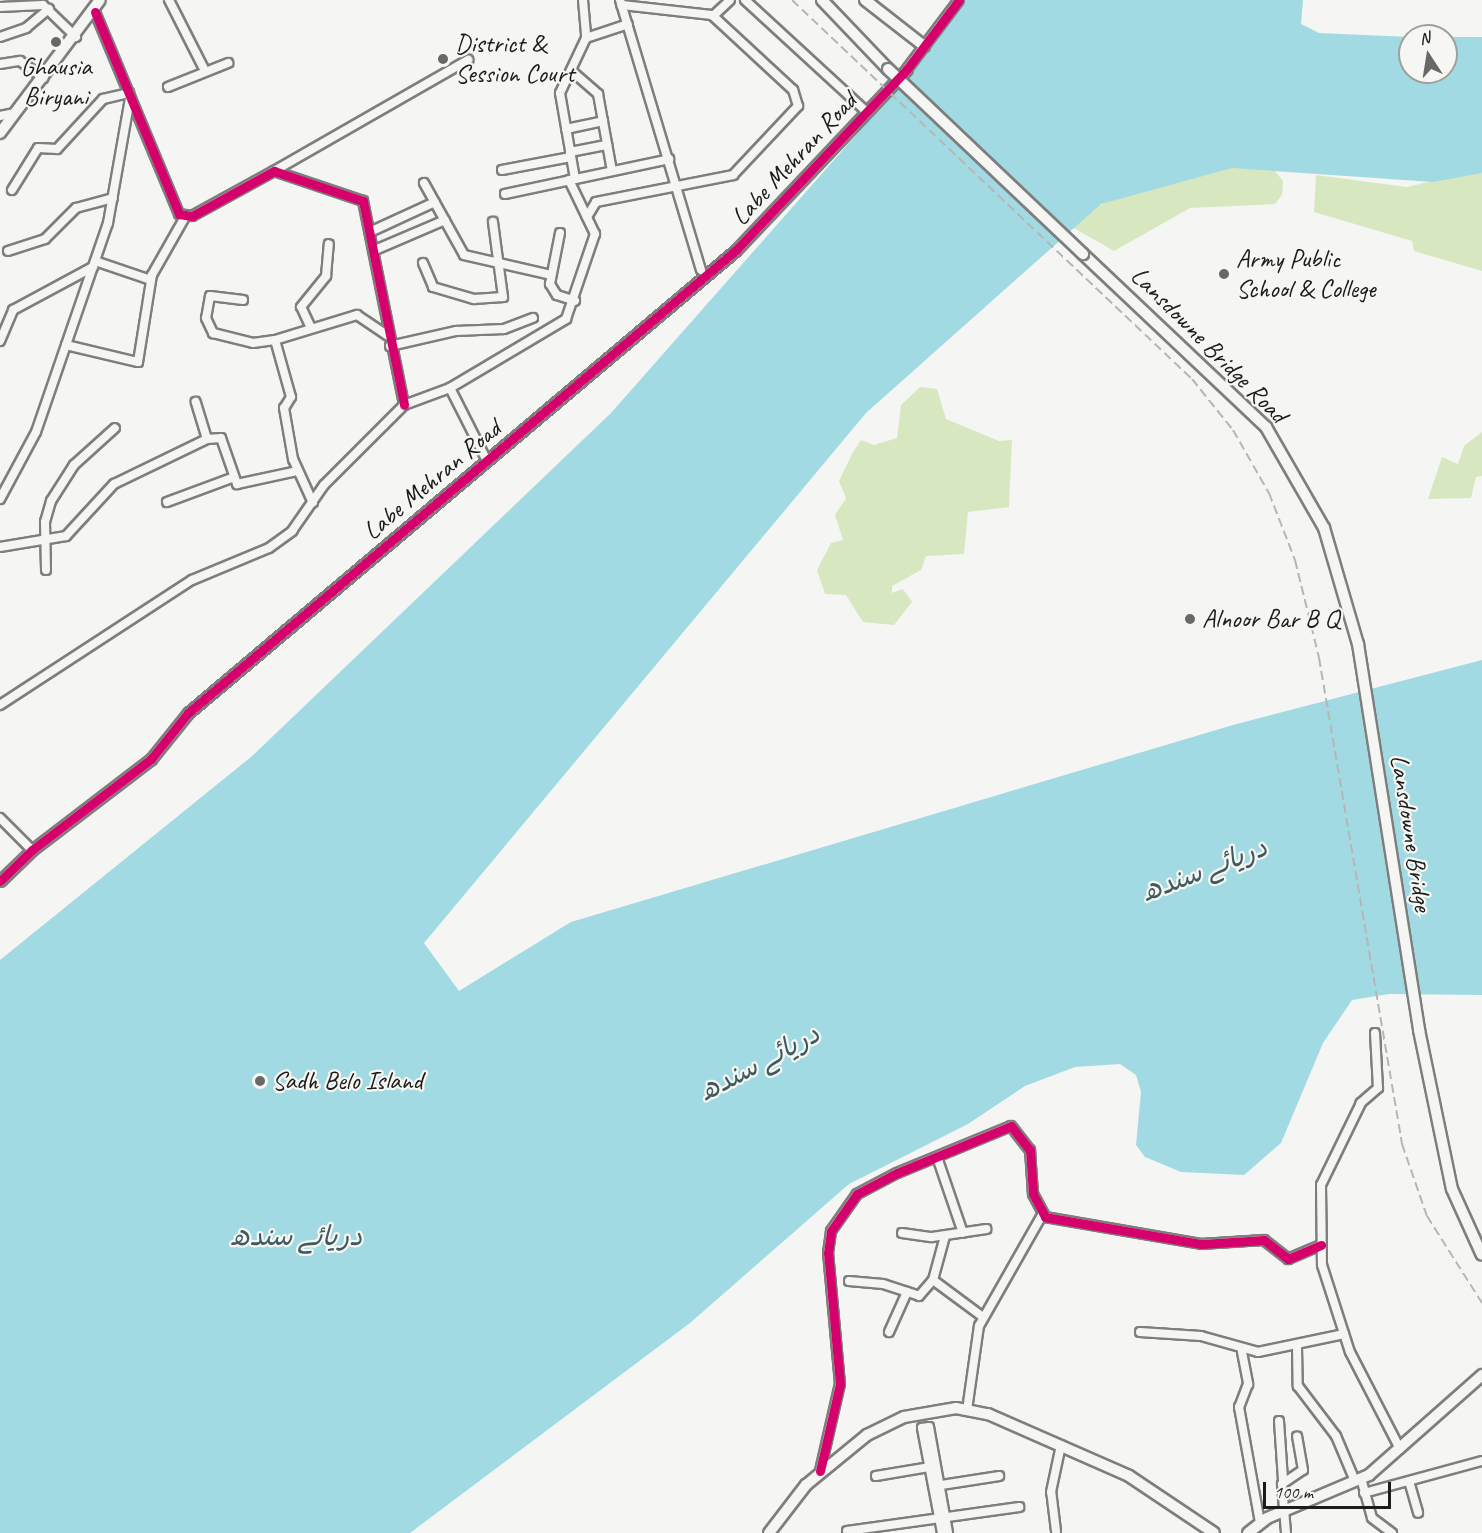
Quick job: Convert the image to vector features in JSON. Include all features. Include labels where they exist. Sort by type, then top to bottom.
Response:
[{"type":"main road","points":[[0,133],[95,12],[99,0]]},
{"type":"main road","name":"Lansdowne Bridge Road","points":[[822,0],[888,69],[1266,427],[1324,528],[1358,644]]},
{"type":"main road","points":[[865,0],[924,46]]},
{"type":"main road","name":"Lansdowne Bridge","points":[[1358,644],[1419,1030],[1452,1189],[1482,1255]]},
{"type":"main road","points":[[1248,1533],[1260,1523],[1284,1511],[1358,1480],[1400,1449],[1482,1375]]},
{"type":"main road","points":[[769,1533],[820,1471],[867,1435],[903,1417],[933,1408],[967,1410],[1060,1445],[1129,1476],[1198,1528],[1214,1533]]},
{"type":"street","points":[[169,0],[204,69]]},
{"type":"street","points":[[0,705],[192,580],[269,548],[313,503],[365,441],[404,405],[450,388],[552,330],[575,301],[594,240],[572,179],[571,154],[560,93],[574,73],[586,38],[583,0]]},
{"type":"street","points":[[713,16],[730,0]]},
{"type":"street","points":[[745,0],[867,112]]},
{"type":"street","points":[[907,69],[960,0]]},
{"type":"street","points":[[0,7],[17,3],[49,9],[76,37]]},
{"type":"street","points":[[587,217],[596,202],[676,183],[733,175],[798,106],[793,90],[713,16],[688,8],[621,3],[669,159],[676,183],[701,270]]},
{"type":"street","points":[[0,37],[26,28],[49,9]]},
{"type":"street","points":[[95,12],[185,217]]},
{"type":"street","points":[[586,38],[628,24]]},
{"type":"street","points":[[66,345],[138,362],[151,280],[166,241],[185,217],[274,171],[468,60]]},
{"type":"street","points":[[0,64],[20,61],[43,78]]},
{"type":"street","points":[[168,87],[204,69],[228,63]]},
{"type":"street","name":"Labe Mehran Road","points":[[0,881],[32,850],[151,759],[188,713],[736,250],[907,69]]},
{"type":"street","points":[[574,73],[598,94],[612,171]]},
{"type":"street","points":[[12,190],[38,148],[57,149],[103,99],[130,95]]},
{"type":"street","points":[[0,499],[36,432],[94,264],[113,198],[130,95]]},
{"type":"street","points":[[0,116],[14,113]]},
{"type":"street","points":[[566,129],[603,122]]},
{"type":"street","points":[[502,170],[607,145]]},
{"type":"street","points":[[505,194],[669,159]]},
{"type":"street","points":[[274,171],[356,195],[370,215],[388,336],[404,405]]},
{"type":"street","points":[[424,183],[464,255],[551,275]]},
{"type":"street","points":[[8,251],[45,239],[76,208],[113,198]]},
{"type":"street","points":[[372,231],[435,202]]},
{"type":"street","points":[[375,250],[445,220]]},
{"type":"street","points":[[423,263],[433,286],[483,300],[503,297],[493,222]]},
{"type":"street","points":[[560,232],[551,275],[552,291],[575,301]]},
{"type":"street","points":[[310,328],[301,307],[327,276],[329,244]]},
{"type":"street","points":[[0,341],[13,310],[94,264],[151,280]]},
{"type":"street","points":[[243,300],[210,296],[208,327],[237,341],[274,340],[357,315],[388,336]]},
{"type":"street","points":[[390,346],[456,331],[504,329],[533,318]]},
{"type":"street","points":[[274,340],[291,397],[285,408],[297,471],[313,503]]},
{"type":"street","points":[[450,388],[487,461]]},
{"type":"street","points":[[196,402],[207,439]]},
{"type":"street","points":[[46,570],[47,511],[60,483],[115,428]]},
{"type":"street","points":[[0,547],[46,542],[66,536],[114,484],[207,439],[221,438],[232,478]]},
{"type":"street","points":[[167,502],[232,478],[245,484],[297,471]]},
{"type":"street","points":[[0,818],[32,850]]},
{"type":"street","points":[[1375,1033],[1379,1083],[1356,1111],[1321,1185],[1321,1245],[1344,1334],[1400,1449]]},
{"type":"street","points":[[820,1471],[840,1384],[828,1253],[831,1231],[847,1204],[870,1185],[937,1156],[1016,1128],[1029,1150],[1033,1194],[1042,1215]]},
{"type":"street","points":[[937,1156],[963,1233]]},
{"type":"street","points":[[1042,1215],[1086,1227],[1201,1244],[1263,1240],[1288,1259],[1321,1245]]},
{"type":"street","points":[[967,1410],[983,1317],[1042,1215]]},
{"type":"street","points":[[902,1233],[945,1236],[986,1229]]},
{"type":"street","points":[[849,1281],[919,1296],[933,1280],[945,1236]]},
{"type":"street","points":[[933,1280],[983,1317]]},
{"type":"street","points":[[889,1332],[907,1292]]},
{"type":"street","points":[[1140,1332],[1201,1336],[1242,1352],[1298,1347],[1344,1334]]},
{"type":"street","points":[[1298,1347],[1298,1386],[1336,1436],[1364,1492],[1372,1518],[1392,1533]]},
{"type":"street","points":[[1242,1352],[1248,1384],[1239,1407],[1260,1523]]},
{"type":"street","points":[[1279,1421],[1286,1533]]},
{"type":"street","points":[[937,1486],[930,1467],[922,1428],[929,1427],[942,1518],[942,1533]]},
{"type":"street","points":[[1284,1480],[1303,1470],[1297,1437]]},
{"type":"street","points":[[1056,1531],[1051,1492],[1060,1445]]},
{"type":"street","points":[[1364,1492],[1482,1461]]},
{"type":"street","points":[[876,1476],[930,1467]]},
{"type":"street","points":[[937,1486],[999,1476]]},
{"type":"street","points":[[1409,1480],[1418,1513]]},
{"type":"street","points":[[847,1531],[1018,1507]]},
{"type":"street","points":[[942,1518],[948,1533]]},
{"type":"green space","points":[[1269,164],[1283,181],[1282,195],[1275,204],[1190,208],[1114,251],[1063,222],[1177,170]]},
{"type":"green space","points":[[1482,169],[1482,271],[1414,251],[1412,241],[1314,212],[1316,175],[1407,187]]},
{"type":"green space","points":[[920,387],[937,389],[946,419],[999,441],[1012,440],[1009,507],[968,512],[964,554],[926,556],[921,570],[892,586],[892,593],[903,589],[912,602],[894,625],[863,622],[846,595],[825,594],[817,570],[831,543],[843,540],[835,515],[846,498],[839,481],[852,454],[861,440],[874,445],[897,438],[901,405]]},
{"type":"green space","points":[[1482,432],[1482,476],[1476,477],[1471,498],[1428,499],[1442,457],[1458,464],[1464,446]]},
{"type":"water","name":"دریائے سندھ","points":[[965,0],[1303,0],[1301,24],[1319,33],[1398,36],[1398,84],[1458,84],[1458,37],[1482,37],[1482,173],[1433,182],[1232,168],[1101,204],[866,413],[424,943],[459,991],[571,922],[1233,725],[1482,660],[1482,995],[1389,994],[1352,1000],[1323,1043],[1281,1143],[1244,1175],[1181,1172],[1145,1157],[1136,1145],[1141,1092],[1136,1075],[1120,1064],[1075,1067],[1025,1086],[968,1124],[849,1184],[690,1323],[410,1533],[0,1533],[0,960],[251,757],[611,413],[923,59]]},
{"type":"railway","points":[[792,0],[1192,379],[1233,430],[1269,493],[1295,560],[1319,658],[1402,1144],[1427,1216],[1482,1303]]},
{"type":"cycle path","points":[[0,881],[32,850],[151,759],[188,713],[736,250],[907,69],[959,0]]},
{"type":"cycle path","points":[[95,12],[179,214],[192,216],[274,171],[363,201],[404,405]]},
{"type":"cycle path","points":[[820,1471],[840,1384],[828,1253],[831,1231],[857,1194],[897,1173],[1011,1126],[1030,1150],[1033,1194],[1045,1217],[1201,1244],[1264,1240],[1288,1259],[1321,1245]]},
{"type":"place","name":"Ghausia Biryani","points":[[56,42]]},
{"type":"place","name":"District & Session Court","points":[[443,59]]},
{"type":"place","name":"Army Public School & College","points":[[1224,274]]},
{"type":"place","name":"Alnoor Bar B Q","points":[[1190,619]]},
{"type":"place","name":"Sadh Belo Island","points":[[260,1081]]}]
